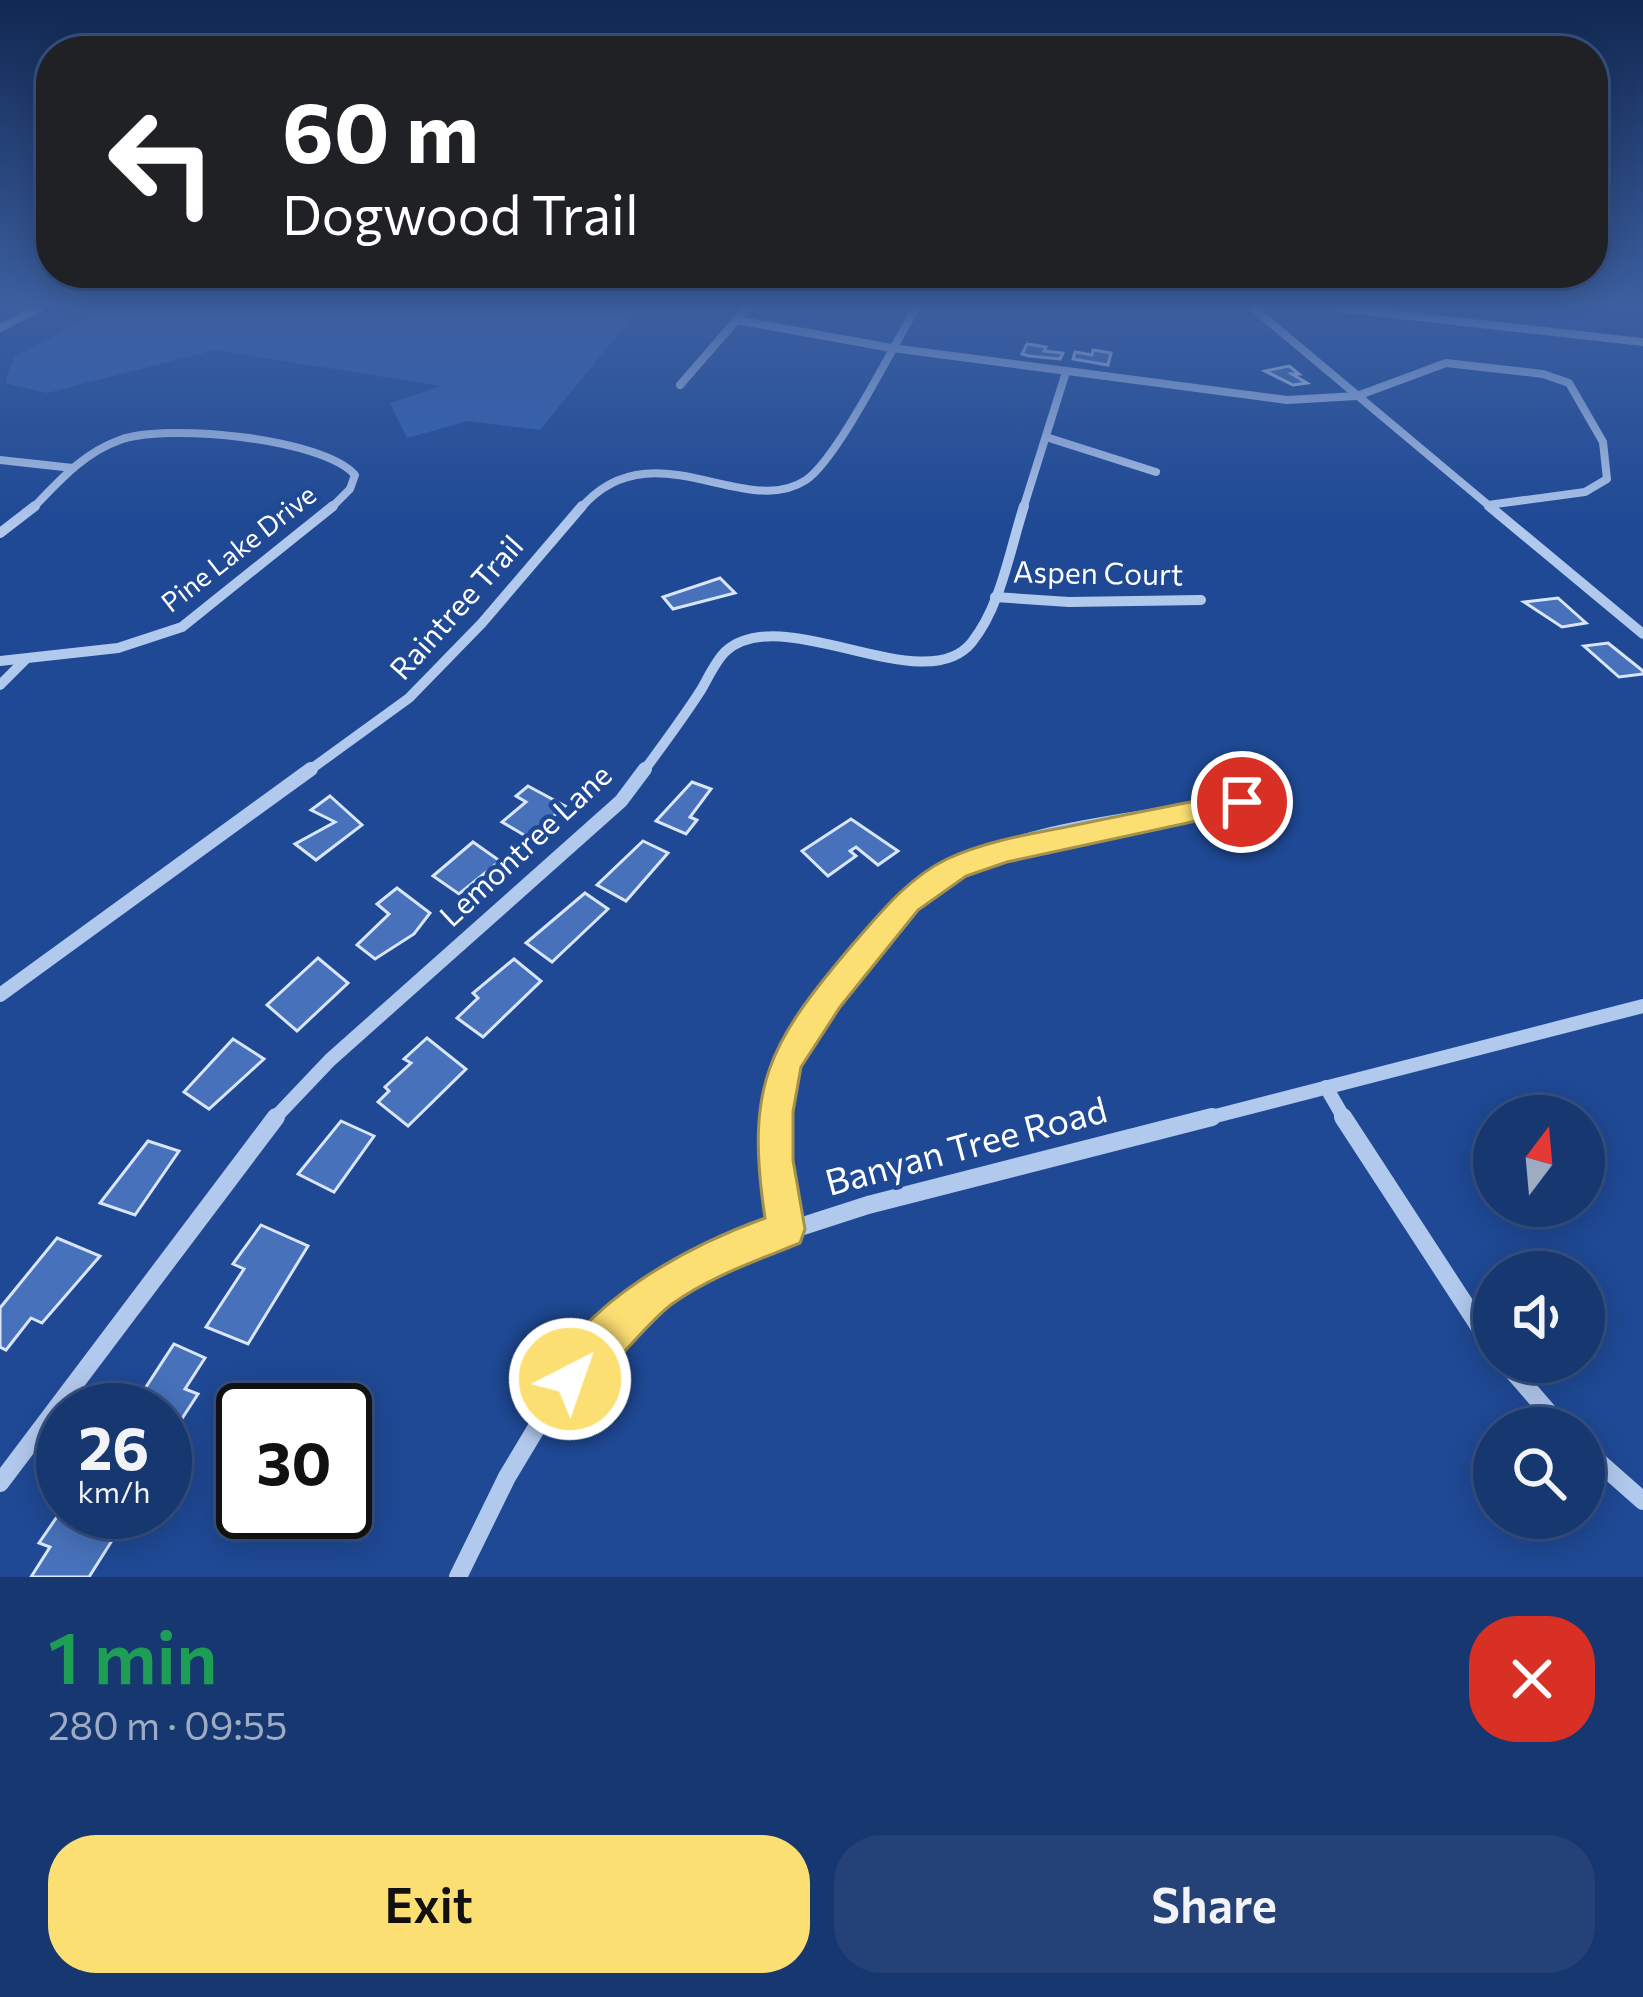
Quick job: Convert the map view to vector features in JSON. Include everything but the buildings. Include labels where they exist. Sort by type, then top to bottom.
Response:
[{"type":"street","points":[[680,386],[684,382]]},
{"type":"street","name":"Raintree Trail","points":[[0,995],[409,698],[601,484],[633,472],[764,488],[800,484],[828,455],[872,382]]},
{"type":"street","name":"Lemontree Lane","points":[[0,1483],[264,1129],[330,1060],[621,801],[727,651],[748,640],[779,637],[904,660],[938,660],[972,643],[994,597],[1063,382]]},
{"type":"street","points":[[1137,382],[1259,398],[1322,400],[1357,396],[1396,382]]},
{"type":"street","points":[[1340,382],[1643,634]]},
{"type":"street","points":[[1487,505],[1585,492],[1607,479],[1609,463],[1572,386],[1561,382]]},
{"type":"street","name":"Pine Lake Drive","points":[[0,533],[35,510],[73,468],[127,436],[172,429],[324,455],[347,464],[355,475],[350,489],[319,519],[182,627],[118,648],[0,661]]},
{"type":"street","points":[[1046,437],[1156,472]]},
{"type":"street","points":[[0,460],[73,468]]},
{"type":"street","name":"Aspen Court","points":[[994,597],[1069,602],[1201,599]]},
{"type":"street","points":[[0,685],[25,660]]},
{"type":"street","points":[[786,1229],[775,1160],[776,1112],[784,1067],[797,1039],[828,997],[908,901],[956,868],[1004,851],[1242,802]]},
{"type":"street","name":"Banyan Tree Road","points":[[458,1577],[507,1477],[549,1407],[591,1352],[634,1309],[680,1275],[786,1229],[1643,1006]]},
{"type":"street","points":[[1326,1087],[1401,1212],[1473,1318]]},
{"type":"street","points":[[1522,1383],[1544,1407]]},
{"type":"street","points":[[1605,1468],[1643,1501]]},
{"type":"shaded area","points":[[5,382],[92,382],[47,393]]},
{"type":"shaded area","points":[[413,382],[579,382],[540,430],[468,421],[407,438],[390,403],[441,386]]},
{"type":"route","points":[[570,1379],[634,1309],[680,1275],[786,1229],[775,1160],[776,1112],[784,1067],[797,1039],[828,997],[908,901],[956,868],[1004,851],[1242,802]]}]
